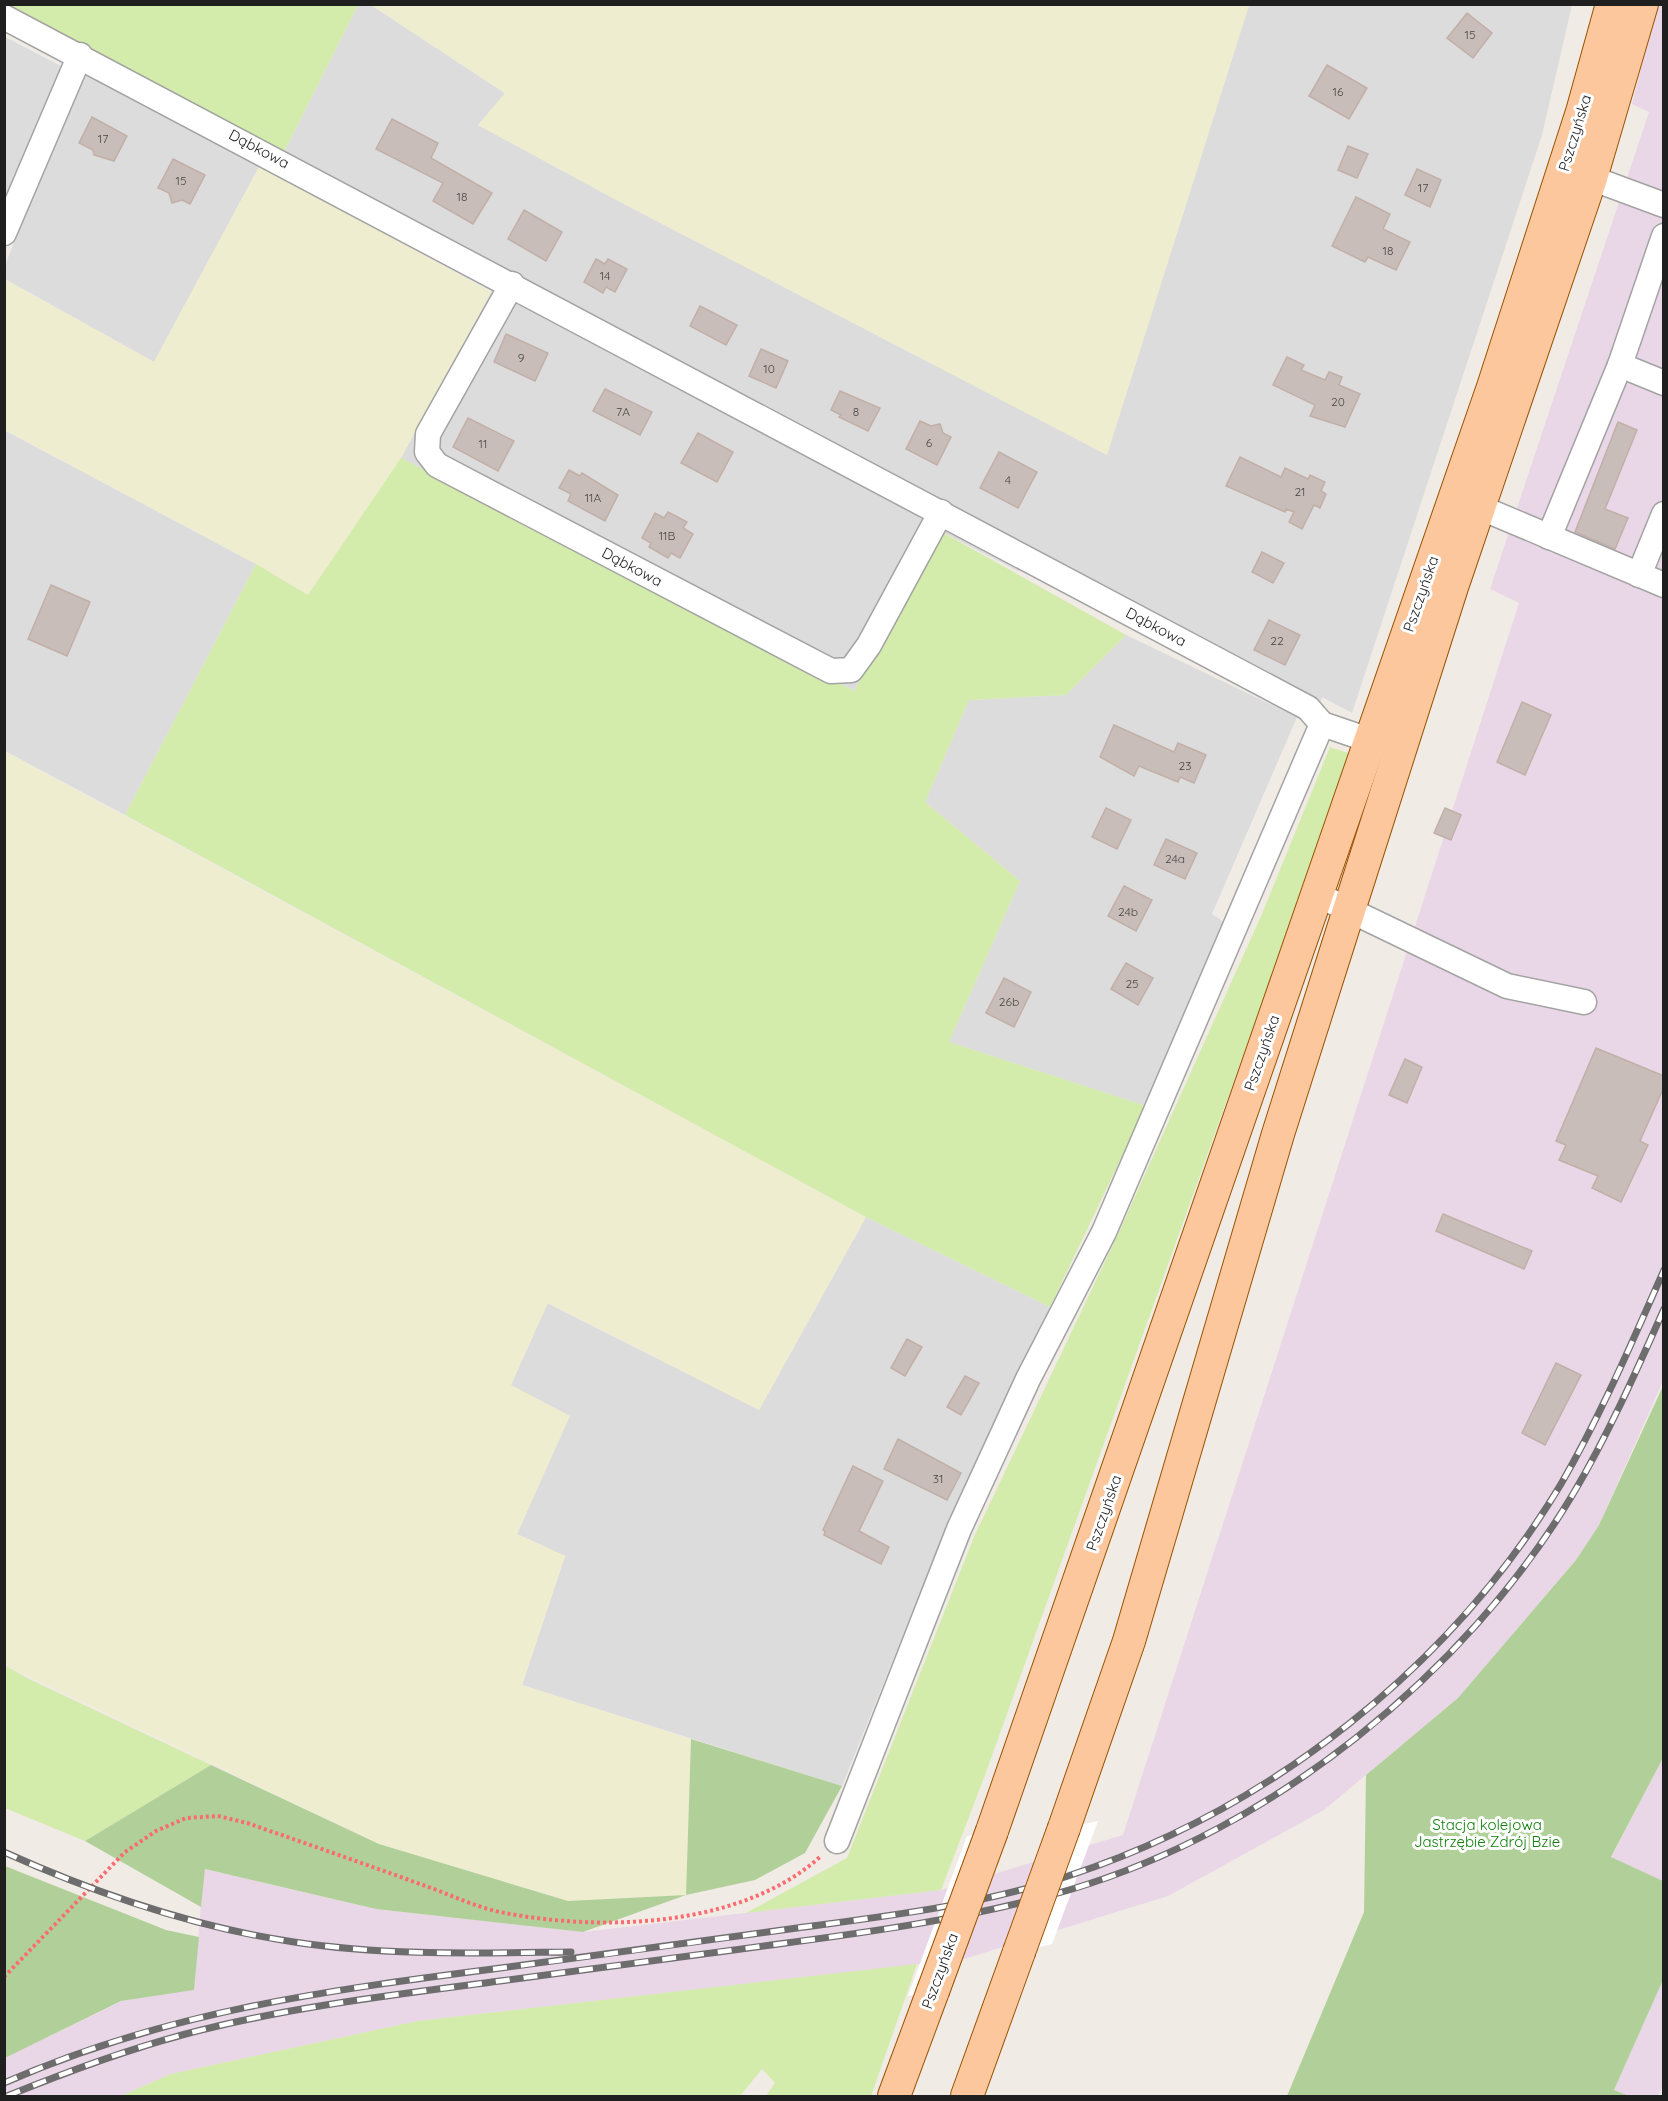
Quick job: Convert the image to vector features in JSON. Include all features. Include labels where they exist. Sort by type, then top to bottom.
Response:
[{"type":"main road","name":"Pszczyńska","points":[[894,2097],[992,1831],[1493,387],[1582,112],[1612,4]]},
{"type":"main road","name":"Pszczyńska","points":[[967,2097],[1129,1641],[1278,1134],[1479,507],[1591,178],[1642,4]]},
{"type":"street","name":"Dąbkowa","points":[[4,17],[80,55],[1308,708],[1322,724],[1369,740]]},
{"type":"street","points":[[4,233],[80,55]]},
{"type":"street","points":[[1591,178],[1664,205]]},
{"type":"street","points":[[1549,537],[1620,364],[1664,236]]},
{"type":"street","name":"Dąbkowa","points":[[512,284],[428,434],[427,452],[437,465],[831,671],[851,670],[869,645],[941,513]]},
{"type":"street","points":[[1620,364],[1664,383]]},
{"type":"street","points":[[1479,507],[1664,585]]},
{"type":"street","points":[[1639,575],[1664,514]]},
{"type":"street","points":[[837,1841],[959,1529],[1028,1379],[1104,1232],[1322,724]]},
{"type":"street","points":[[1316,894],[1507,986],[1584,1002]]},
{"type":"path","points":[[4,1977],[125,1852],[156,1831],[186,1818],[218,1816],[247,1823],[503,1913],[575,1920],[649,1923],[717,1909],[760,1894],[801,1875],[837,1841]]},
{"type":"shaded area","points":[[1249,4],[1107,455],[622,203],[478,125],[505,93],[371,5]]},
{"type":"shaded area","points":[[358,5],[371,5],[506,94],[478,125],[622,203],[1107,454],[1249,5],[1572,5],[1542,135],[1352,713],[1322,697],[1316,713],[1025,561],[1018,571],[942,532],[854,691],[401,458],[503,271],[284,152]]},
{"type":"shaded area","points":[[1657,5],[1663,5],[1663,1381],[1599,1525],[1576,1560],[1458,1698],[1324,1810],[1168,1896],[964,1959],[418,2021],[171,2074],[121,2096],[5,2096],[5,2058],[122,2001],[194,1989],[204,1869],[376,1909],[583,1932],[941,1890],[1123,1835],[1519,603],[1490,589],[1649,112],[1632,104]]},
{"type":"shaded area","points":[[5,37],[61,66],[5,201]]},
{"type":"shaded area","points":[[83,73],[260,165],[154,362],[5,279],[5,265]]},
{"type":"shaded area","points":[[260,165],[491,292],[401,458],[308,595],[256,564],[5,430],[4,279],[154,362]]},
{"type":"shaded area","points":[[4,430],[256,564],[125,815],[5,751]]},
{"type":"shaded area","points":[[1126,635],[1297,717],[1212,914],[1225,923],[1146,1106],[949,1042],[1020,881],[925,802],[969,700],[1066,695]]},
{"type":"shaded area","points":[[4,751],[866,1217],[759,1410],[548,1303],[511,1385],[570,1416],[517,1534],[565,1556],[522,1685],[691,1739],[686,1895],[568,1901],[379,1844],[5,1665]]},
{"type":"shaded area","points":[[866,1217],[1050,1307],[1007,1397],[915,1605],[842,1786],[522,1685],[565,1556],[517,1534],[569,1416],[510,1385],[547,1303],[759,1410]]},
{"type":"shaded area","points":[[1663,1758],[1663,1881],[1611,1858]]},
{"type":"shaded area","points":[[1663,1980],[1664,2084],[1658,2096],[1629,2096],[1614,2090]]},
{"type":"green space","points":[[4,5],[358,5],[284,152]]},
{"type":"green space","points":[[401,458],[854,691],[942,532],[1126,635],[1066,695],[969,700],[925,802],[1020,881],[949,1042],[1146,1106],[1050,1307],[866,1217],[125,815],[256,564],[308,595]]},
{"type":"green space","points":[[1330,747],[1351,754],[985,1775],[941,1890],[746,1913],[847,1858],[974,1537],[1120,1230],[1262,914]]},
{"type":"green space","name":"Stacja kolejowa Jastrzębie Zdrój Bzie","points":[[1663,1386],[1663,1758],[1611,1857],[1663,1881],[1663,1980],[1614,2090],[1629,2096],[1287,2096],[1364,1912],[1366,1775],[1458,1698],[1576,1560],[1599,1525]]},
{"type":"green space","points":[[4,1665],[211,1765],[85,1841],[5,1808]]},
{"type":"green space","points":[[691,1739],[842,1786],[805,1853],[755,1880],[686,1895]]},
{"type":"green space","points":[[211,1765],[379,1844],[568,1901],[686,1895],[583,1932],[376,1909],[205,1869],[201,1907],[85,1841]]},
{"type":"green space","points":[[5,1866],[166,1930],[199,1937],[194,1990],[121,2001],[5,2058]]},
{"type":"green space","points":[[917,1964],[871,2096],[766,2096],[775,2083],[762,2069],[740,2096],[121,2096],[171,2074],[418,2021]]},
{"type":"pier","points":[[1098,1821],[1052,1944],[1000,1957],[1047,1832]]},
{"type":"pier","points":[[1010,1827],[951,1988],[908,1996],[967,1836]]},
{"type":"building","points":[[1467,13],[1492,33],[1473,58],[1447,38]]},
{"type":"building","points":[[1327,65],[1367,88],[1349,119],[1309,96]]},
{"type":"building","points":[[92,117],[127,136],[114,161],[94,155],[93,150],[79,143]]},
{"type":"building","points":[[392,119],[438,143],[431,158],[492,193],[473,224],[433,201],[443,183],[376,149]]},
{"type":"building","points":[[1348,146],[1368,154],[1357,178],[1338,170]]},
{"type":"building","points":[[173,159],[205,175],[190,204],[182,200],[172,203],[169,193],[158,188]]},
{"type":"building","points":[[1417,169],[1441,180],[1430,207],[1405,195]]},
{"type":"building","points":[[1356,197],[1390,214],[1383,229],[1410,242],[1396,270],[1368,257],[1365,262],[1332,246]]},
{"type":"building","points":[[524,210],[562,232],[546,261],[508,239]]},
{"type":"building","points":[[596,259],[605,264],[608,259],[627,269],[615,292],[606,287],[603,293],[584,282]]},
{"type":"building","points":[[700,306],[737,325],[726,345],[690,326]]},
{"type":"building","points":[[506,334],[548,353],[535,381],[494,362]]},
{"type":"building","points":[[761,349],[788,361],[776,388],[749,376]]},
{"type":"building","points":[[1287,357],[1304,365],[1301,370],[1325,380],[1329,372],[1342,377],[1339,385],[1360,394],[1345,427],[1310,416],[1315,405],[1273,385]]},
{"type":"building","points":[[605,389],[652,412],[640,435],[593,411]]},
{"type":"building","points":[[840,391],[880,408],[868,431],[839,417],[841,415],[831,410]]},
{"type":"building","points":[[468,418],[514,441],[498,471],[453,447]]},
{"type":"building","points":[[920,421],[931,426],[940,424],[943,433],[951,437],[937,465],[906,449]]},
{"type":"building","points":[[1618,422],[1637,430],[1605,509],[1628,518],[1615,549],[1575,532]]},
{"type":"building","points":[[698,433],[733,452],[717,482],[681,463]]},
{"type":"building","points":[[999,452],[1037,472],[1018,508],[980,488]]},
{"type":"building","points":[[1240,457],[1281,477],[1285,468],[1308,479],[1310,475],[1325,482],[1321,491],[1326,494],[1320,508],[1314,505],[1302,529],[1289,522],[1294,512],[1286,509],[1285,512],[1226,486]]},
{"type":"building","points":[[569,470],[580,476],[582,473],[618,495],[605,521],[568,501],[571,494],[559,488]]},
{"type":"building","points":[[668,512],[687,522],[683,528],[693,534],[680,558],[671,553],[668,558],[649,547],[651,543],[642,538],[655,513],[664,518]]},
{"type":"building","points":[[1262,552],[1284,563],[1273,583],[1252,572]]},
{"type":"building","points":[[51,585],[90,602],[67,656],[28,639]]},
{"type":"building","points":[[1269,620],[1300,635],[1285,665],[1254,650]]},
{"type":"building","points":[[1522,702],[1551,715],[1525,775],[1497,762]]},
{"type":"building","points":[[1114,725],[1174,752],[1178,743],[1206,755],[1194,783],[1180,777],[1178,782],[1139,766],[1134,776],[1100,757]]},
{"type":"building","points":[[1106,808],[1131,820],[1117,849],[1092,837]]},
{"type":"building","points":[[1445,808],[1461,815],[1451,840],[1434,833]]},
{"type":"building","points":[[1166,839],[1197,853],[1185,879],[1154,865]]},
{"type":"building","points":[[1124,886],[1152,900],[1136,931],[1108,916]]},
{"type":"building","points":[[1126,963],[1153,978],[1138,1005],[1111,989]]},
{"type":"building","points":[[1004,978],[1031,992],[1014,1027],[986,1013]]},
{"type":"building","points":[[1596,1048],[1664,1076],[1664,1087],[1640,1141],[1648,1145],[1621,1202],[1592,1188],[1598,1176],[1559,1160],[1566,1145],[1556,1141]]},
{"type":"building","points":[[1405,1059],[1422,1067],[1407,1103],[1389,1095]]},
{"type":"building","points":[[1443,1214],[1532,1251],[1524,1269],[1436,1231]]},
{"type":"building","points":[[907,1339],[922,1347],[905,1376],[891,1368]]},
{"type":"building","points":[[1556,1363],[1581,1375],[1545,1445],[1522,1433]]},
{"type":"building","points":[[965,1376],[979,1383],[961,1415],[947,1407]]},
{"type":"building","points":[[898,1439],[961,1473],[947,1500],[884,1469]]},
{"type":"building","points":[[853,1466],[883,1481],[859,1531],[889,1547],[881,1564],[824,1535],[823,1530]]},
{"type":"railway","points":[[4,2083],[125,2038],[245,2008],[367,1986],[900,1914],[968,1902],[1068,1876],[1143,1848],[1215,1812],[1284,1771],[1349,1724],[1410,1671],[1466,1613],[1517,1550],[1561,1484],[1603,1405],[1664,1270]]},
{"type":"railway","points":[[7,2096],[137,2048],[221,2025],[300,2009],[380,1997],[921,1923],[1032,1900],[1069,1890],[1145,1863],[1218,1828],[1289,1786],[1357,1737],[1420,1683],[1477,1624],[1529,1561],[1573,1494],[1610,1426],[1664,1309]]},
{"type":"railway","points":[[4,1852],[110,1895],[182,1918],[256,1936],[363,1950],[398,1952],[571,1952]]}]
